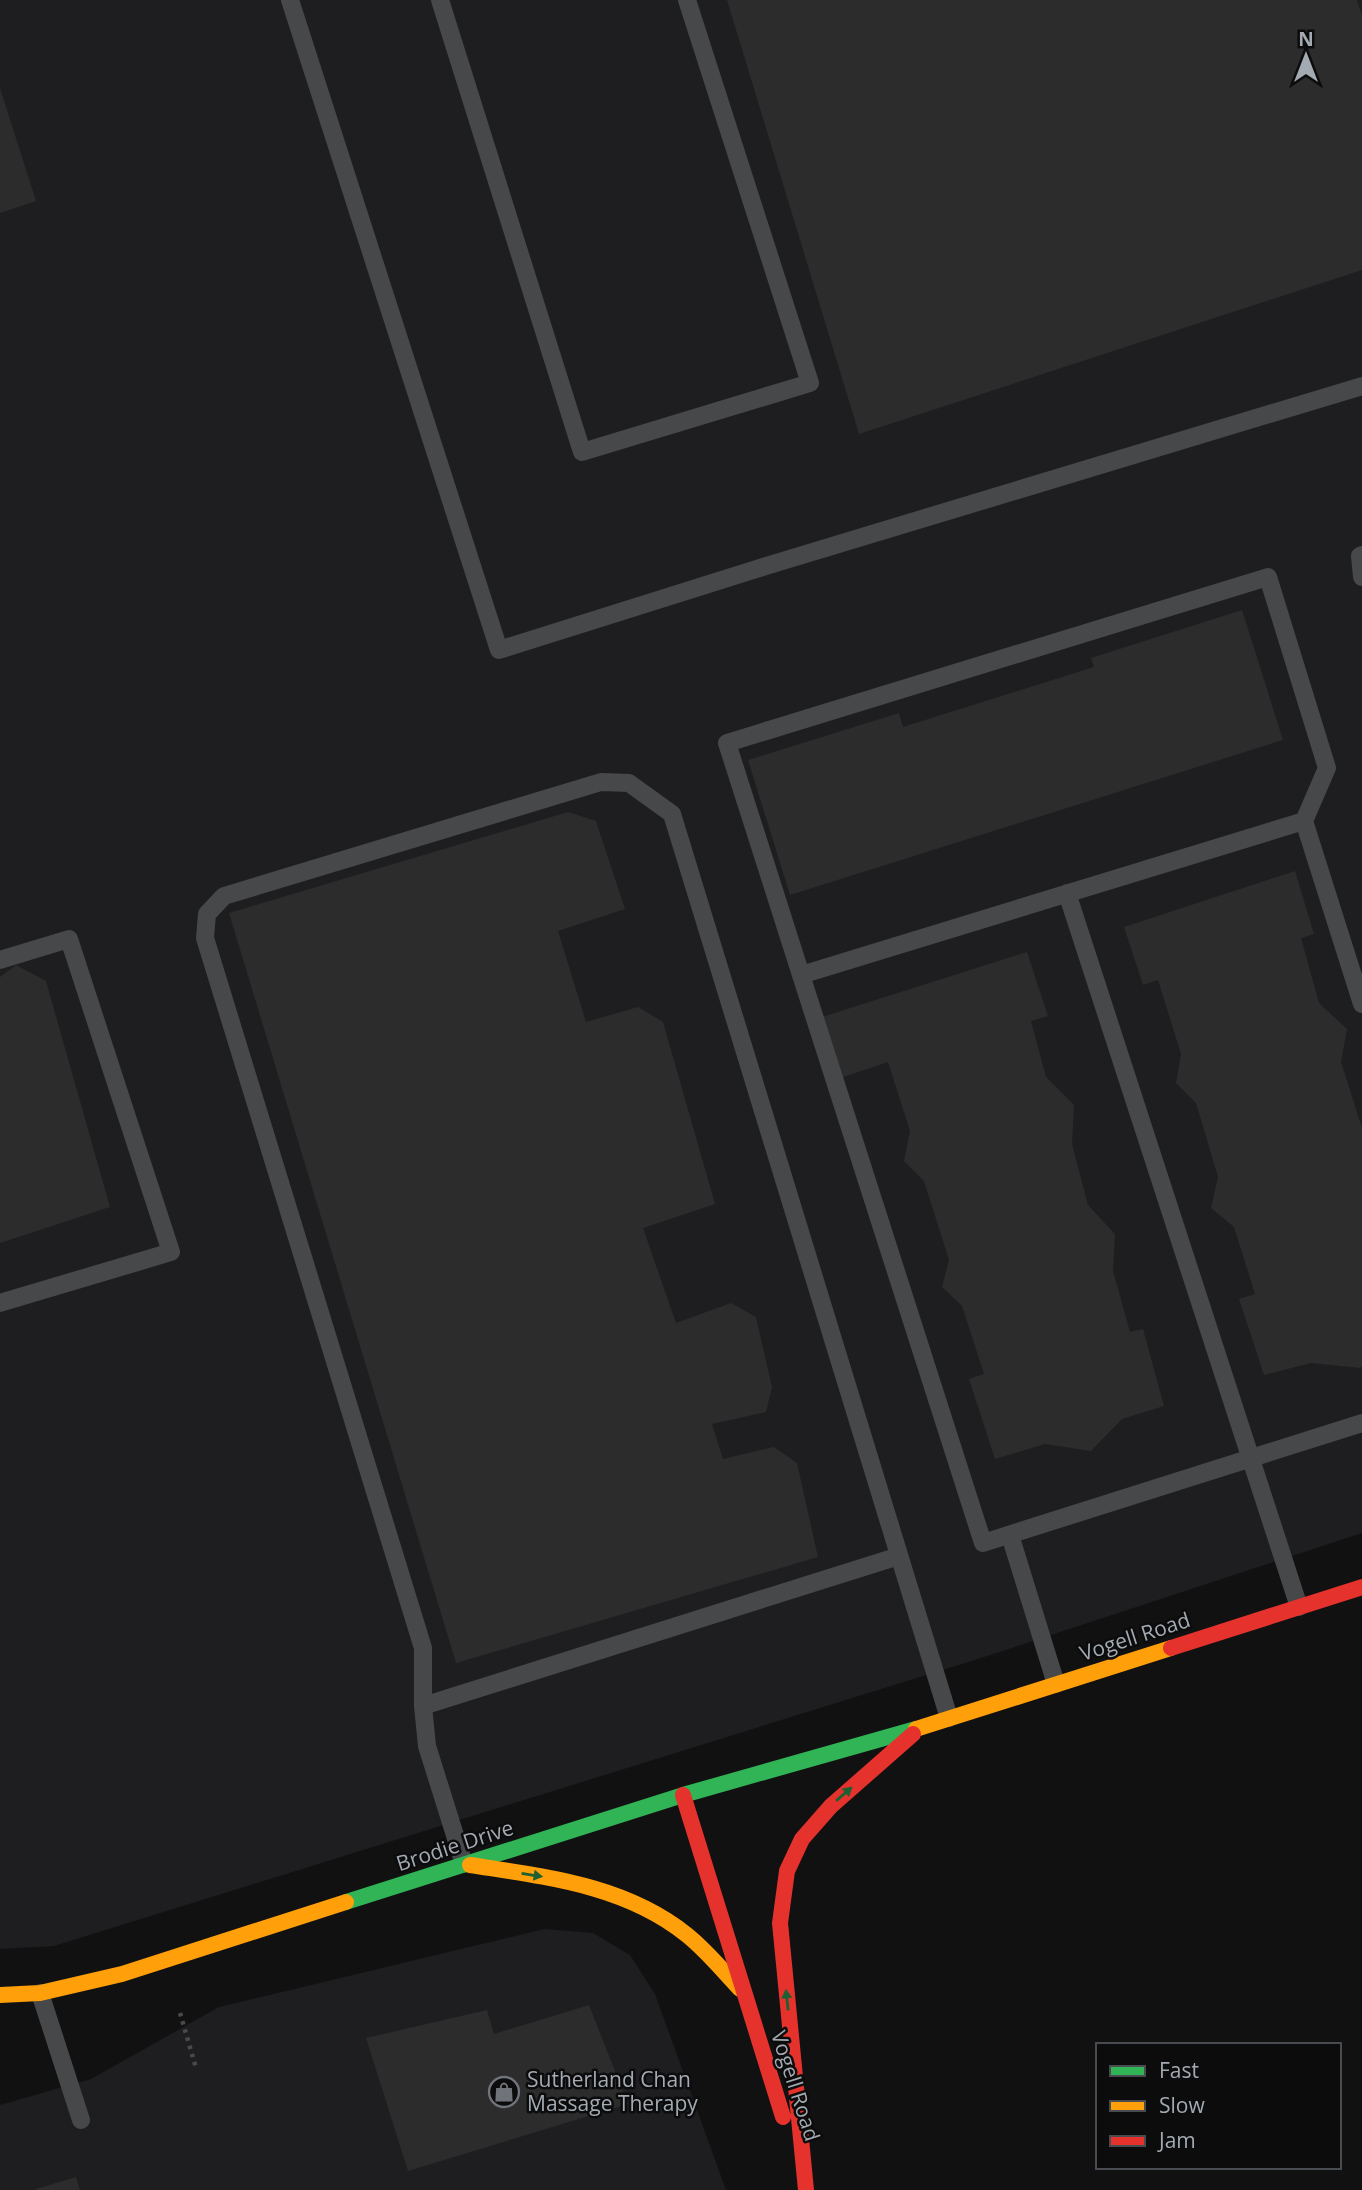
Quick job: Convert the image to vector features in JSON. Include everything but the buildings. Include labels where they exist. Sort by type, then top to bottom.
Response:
[{"type":"street","name":"Vogell Road","points":[[921,1727],[1362,1587]]},
{"type":"street","name":"Brodie Drive","points":[[0,1994],[40,1993],[122,1975],[683,1795],[921,1727]]},
{"type":"street","points":[[806,2190],[780,1923],[788,1871],[802,1839],[831,1805],[921,1727]]},
{"type":"street","name":"Vogell Road","points":[[683,1795],[806,2190]]},
{"type":"street","points":[[464,1864],[591,1885],[629,1898],[686,1935],[743,1992]]},
{"type":"lane","points":[[290,0],[499,650],[766,566],[1362,386]]},
{"type":"lane","points":[[440,0],[582,452],[810,383],[687,0]]},
{"type":"lane","points":[[1362,555],[1362,577]]},
{"type":"lane","points":[[1362,1004],[1304,821],[1327,768],[1268,578],[727,743],[983,1543],[1362,1423]]},
{"type":"lane","points":[[464,1864],[427,1746],[423,1706],[423,1648],[205,938],[207,914],[224,896],[601,782],[629,783],[672,814],[949,1718]]},
{"type":"lane","points":[[801,975],[1304,821]]},
{"type":"lane","points":[[1067,893],[1299,1607]]},
{"type":"lane","points":[[0,960],[69,939],[171,1252],[0,1303]]},
{"type":"lane","points":[[1010,1535],[1056,1684]]},
{"type":"lane","points":[[423,1706],[899,1556]]},
{"type":"lane","points":[[40,1993],[81,2120]]},
{"type":"path","points":[[180,2012],[197,2068]]},
{"type":"shaded area","points":[[0,0],[1362,0],[1362,1533],[978,1659],[54,1946],[0,1949]]},
{"type":"shaded area","points":[[545,1929],[593,1933],[630,1955],[655,1994],[726,2190],[0,2190],[0,2105],[91,2079],[219,2007]]},
{"type":"traffic: fast","points":[[346,1902],[683,1795],[916,1729]]},
{"type":"traffic: slow","points":[[916,1729],[1171,1648]]},
{"type":"traffic: slow","points":[[470,1865],[556,1879],[611,1894],[638,1905],[687,1935],[740,1989]]},
{"type":"traffic: slow","points":[[0,1995],[40,1993],[122,1974],[346,1902]]},
{"type":"traffic: jam","points":[[1171,1648],[1362,1587]]},
{"type":"traffic: jam","points":[[806,2190],[780,1923],[787,1871],[802,1839],[831,1806],[913,1734]]},
{"type":"traffic: jam","points":[[683,1795],[783,2117]]},
{"type":"place","name":"Sutherland Chan Massage Therapy","points":[[504,2092]]}]
